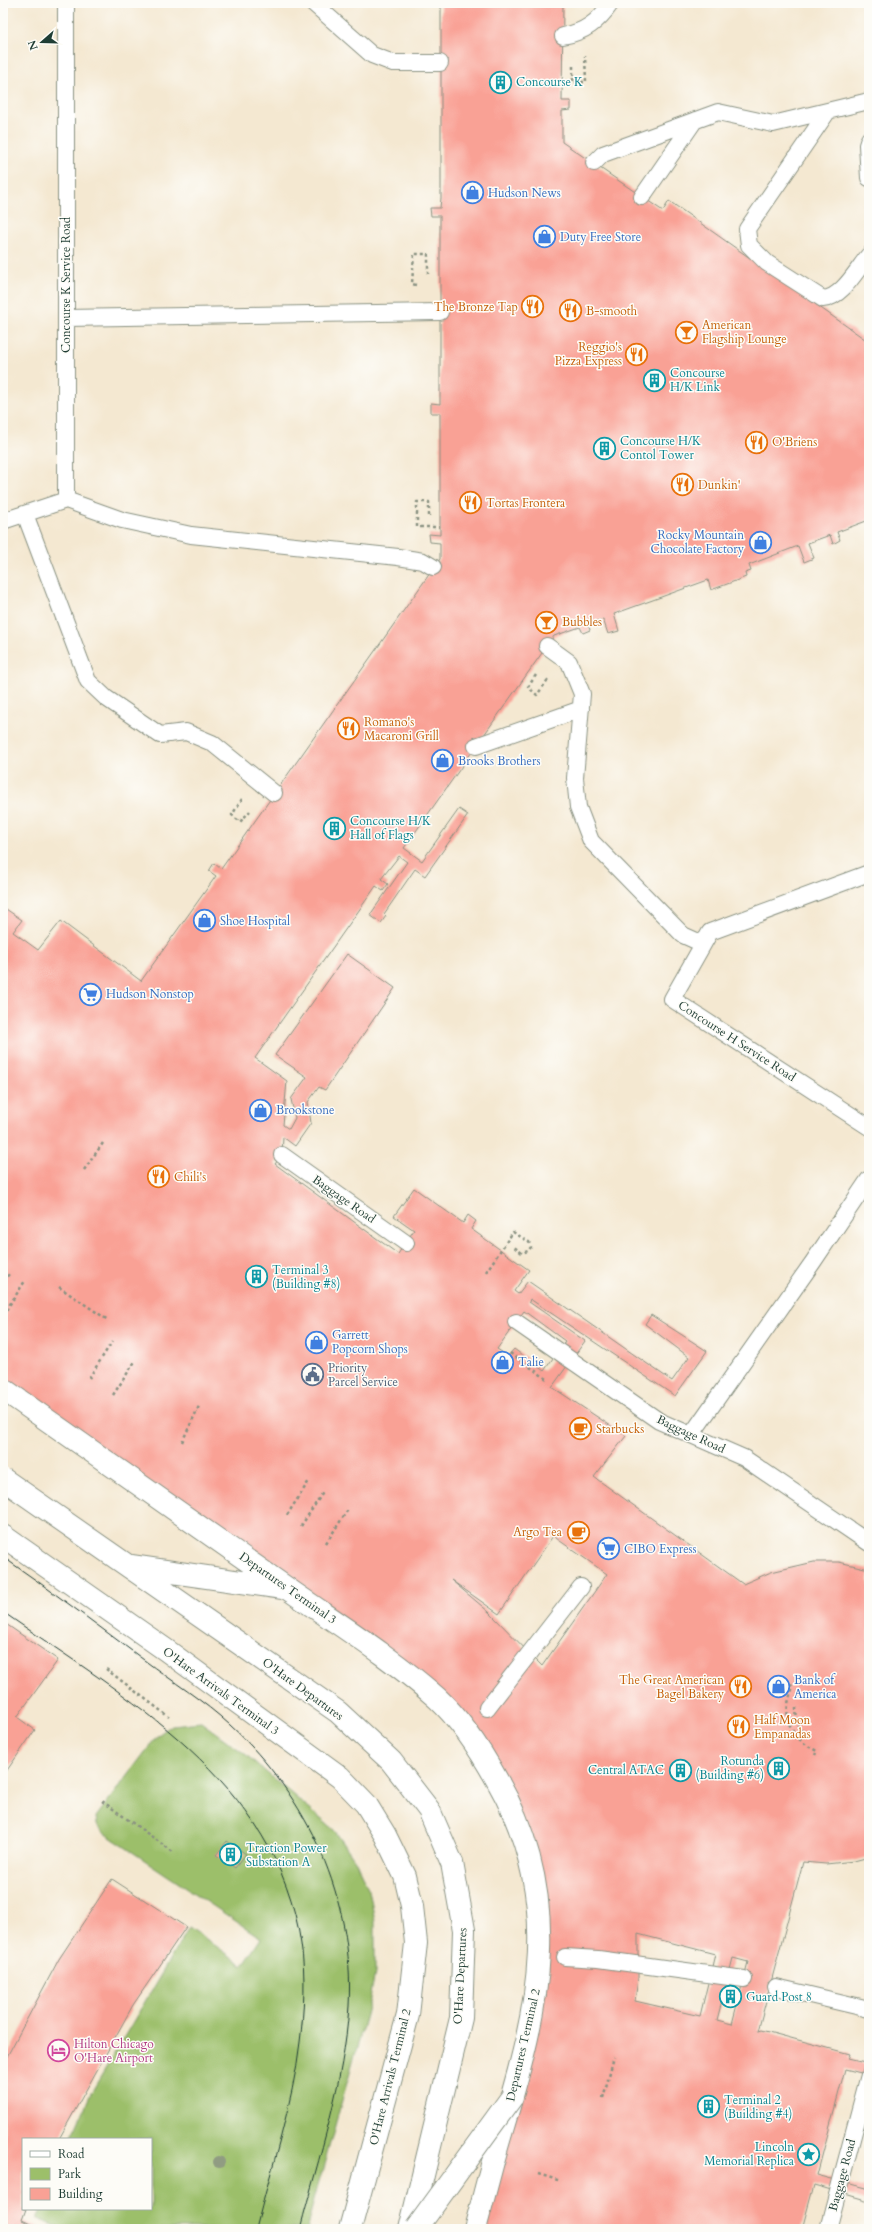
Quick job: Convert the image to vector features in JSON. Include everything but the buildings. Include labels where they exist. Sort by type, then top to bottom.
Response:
[{"type":"street","name":"Departures Terminal 3","points":[[3,1389],[400,1668],[438,1699],[463,1726],[490,1766],[508,1799],[522,1834]]},
{"type":"street","name":"O'Hare Departures","points":[[3,1479],[338,1712],[392,1761],[429,1810],[452,1863],[464,1930],[461,2018],[410,2229]]},
{"type":"street","name":"O'Hare Arrivals Terminal 3","points":[[3,1536],[166,1650],[340,1778],[366,1804],[385,1835],[405,1876]]},
{"type":"street","points":[[126,1565],[288,1589]]},
{"type":"street","name":"Departures Terminal 2","points":[[475,2229],[512,2097],[537,1990],[540,1930],[532,1865],[522,1834]]},
{"type":"street","name":"O'Hare Arrivals Terminal 2","points":[[350,2229],[408,2015],[416,1943],[412,1906],[405,1876]]},
{"type":"street","points":[[416,2229],[512,2097]]},
{"type":"lane","name":"Concourse K Service Road","points":[[66,3],[66,500]]},
{"type":"lane","points":[[313,3],[372,55],[393,63],[440,63]]},
{"type":"lane","points":[[563,36],[580,33],[603,15],[611,3]]},
{"type":"lane","points":[[594,164],[603,154],[718,112],[773,124],[869,101]]},
{"type":"lane","points":[[828,111],[746,229],[749,245],[767,263],[823,299],[831,299],[841,290],[869,255]]},
{"type":"lane","points":[[642,197],[695,120]]},
{"type":"lane","points":[[869,139],[867,145],[869,178]]},
{"type":"lane","points":[[66,318],[440,312]]},
{"type":"lane","points":[[3,521],[66,500],[122,520],[191,535],[398,557],[423,561],[433,567]]},
{"type":"lane","points":[[25,514],[88,681],[106,698],[160,734],[186,732],[212,743],[274,792]]},
{"type":"lane","points":[[547,646],[569,662],[582,694],[575,778],[578,807],[591,841],[683,935],[703,944]]},
{"type":"lane","points":[[476,746],[581,709]]},
{"type":"lane","name":"Concourse H Service Road","points":[[869,873],[710,932],[672,999],[869,1127]]},
{"type":"lane","name":"Baggage Road","points":[[282,1155],[406,1242]]},
{"type":"lane","points":[[692,1434],[814,1262],[869,1179]]},
{"type":"lane","name":"Baggage Road","points":[[516,1322],[659,1421],[692,1434],[744,1458],[869,1542]]},
{"type":"lane","points":[[487,1708],[581,1586]]},
{"type":"lane","points":[[565,1957],[598,1959],[744,1979]]},
{"type":"lane","points":[[776,1987],[869,2010]]},
{"type":"lane","name":"Baggage Road","points":[[828,2229],[869,2075]]},
{"type":"path","points":[[573,66],[574,82],[586,82],[584,56]]},
{"type":"path","points":[[412,284],[414,254],[428,254],[428,274]]},
{"type":"path","points":[[429,516],[429,502],[417,502],[417,527],[439,527]]},
{"type":"path","points":[[536,675],[528,687],[537,695],[550,676]]},
{"type":"path","points":[[246,794],[232,815],[240,822],[250,811]]},
{"type":"path","points":[[84,1170],[103,1143]]},
{"type":"path","points":[[486,1272],[513,1232],[529,1242],[531,1247],[528,1251],[522,1253],[514,1247]]},
{"type":"path","points":[[3,1281],[11,1272]]},
{"type":"path","points":[[3,1315],[25,1282]]},
{"type":"path","points":[[59,1287],[108,1320]]},
{"type":"path","points":[[89,1378],[112,1342]]},
{"type":"path","points":[[510,1353],[547,1379]]},
{"type":"path","points":[[113,1395],[136,1360]]},
{"type":"path","points":[[182,1442],[200,1404]]},
{"type":"path","points":[[287,1516],[310,1481]]},
{"type":"path","points":[[301,1526],[324,1491]]},
{"type":"path","points":[[326,1544],[349,1508]]},
{"type":"path","points":[[106,1669],[169,1717]]},
{"type":"path","points":[[790,1684],[793,1687],[787,1706],[790,1726],[799,1740],[817,1751],[815,1755]]},
{"type":"path","points":[[796,1707],[797,1724],[806,1736]]},
{"type":"path","points":[[790,1726],[797,1724]]},
{"type":"path","points":[[102,1801],[173,1852]]},
{"type":"path","points":[[603,2098],[614,2057]]},
{"type":"path","points":[[538,2174],[561,2181]]},
{"type":"green space","points":[[201,1722],[245,1754],[335,1831],[355,1860],[369,1890],[375,1921],[375,1973],[369,2004],[306,2229],[63,2229],[36,2218],[40,2210],[152,2210],[152,2138],[71,2138],[91,2093],[189,1927],[243,1965],[261,1938],[104,1833],[97,1825],[96,1817],[158,1735],[172,1725]]},
{"type":"tram line","points":[[3,1557],[199,1699],[230,1725],[258,1753],[282,1784],[304,1817],[321,1852],[335,1889],[344,1927],[349,1966],[349,2006],[342,2063],[330,2119],[300,2229]]},
{"type":"tram line","points":[[3,1612],[98,1677],[145,1712],[189,1749],[229,1790],[262,1835],[286,1886],[303,1956],[303,2018],[297,2065],[287,2112],[256,2229]]},
{"type":"place","name":"Concourse K","points":[[501,82]]},
{"type":"place","name":"Hudson News","points":[[472,193]]},
{"type":"place","name":"Duty Free Store","points":[[544,237]]},
{"type":"place","name":"The Bronze Tap","points":[[533,307]]},
{"type":"place","name":"B-smooth","points":[[570,311]]},
{"type":"place","name":"American Flagship Lounge","points":[[687,332]]},
{"type":"place","name":"Reggio's Pizza Express","points":[[637,354]]},
{"type":"place","name":"Concourse H/K Link","points":[[654,380]]},
{"type":"place","name":"O'Briens","points":[[757,442]]},
{"type":"place","name":"Concourse H/K Contol Tower","points":[[604,448]]},
{"type":"place","name":"Dunkin'","points":[[683,485]]},
{"type":"place","name":"Tortas Frontera","points":[[471,503]]},
{"type":"place","name":"Rocky Mountain Chocolate Factory","points":[[760,542]]},
{"type":"place","name":"Bubbles","points":[[547,622]]},
{"type":"place","name":"Romano's Macaroni Grill","points":[[348,729]]},
{"type":"place","name":"Brooks Brothers","points":[[443,761]]},
{"type":"place","name":"Concourse H/K Hall of Flags","points":[[334,828]]},
{"type":"place","name":"Shoe Hospital","points":[[205,921]]},
{"type":"place","name":"Hudson Nonstop","points":[[91,994]]},
{"type":"place","name":"Brookstone","points":[[260,1110]]},
{"type":"place","name":"Chili's","points":[[158,1177]]},
{"type":"place","name":"Terminal 3 (Building #8)","points":[[256,1277]]},
{"type":"place","name":"Garrett Popcorn Shops","points":[[317,1342]]},
{"type":"place","name":"Talie","points":[[502,1362]]},
{"type":"place","name":"Priority Parcel Service","points":[[313,1375]]},
{"type":"place","name":"Starbucks","points":[[581,1429]]},
{"type":"place","name":"Argo Tea","points":[[578,1532]]},
{"type":"place","name":"CIBO Express","points":[[608,1549]]},
{"type":"place","name":"The Great American Bagel Bakery","points":[[740,1687]]},
{"type":"place","name":"Bank of America","points":[[778,1687]]},
{"type":"place","name":"Half Moon Empanadas","points":[[738,1727]]},
{"type":"place","name":"Rotunda (Building #6)","points":[[779,1768]]},
{"type":"place","name":"Central ATAC","points":[[680,1770]]},
{"type":"place","name":"Traction Power Substation A","points":[[231,1855]]},
{"type":"place","name":"Guard Post 8","points":[[731,1997]]},
{"type":"place","name":"Hilton Chicago O'Hare Airport","points":[[58,2051]]},
{"type":"place","name":"Terminal 2 (Building #4)","points":[[708,2107]]},
{"type":"place","name":"Lincoln Memorial Replica","points":[[809,2154]]}]
